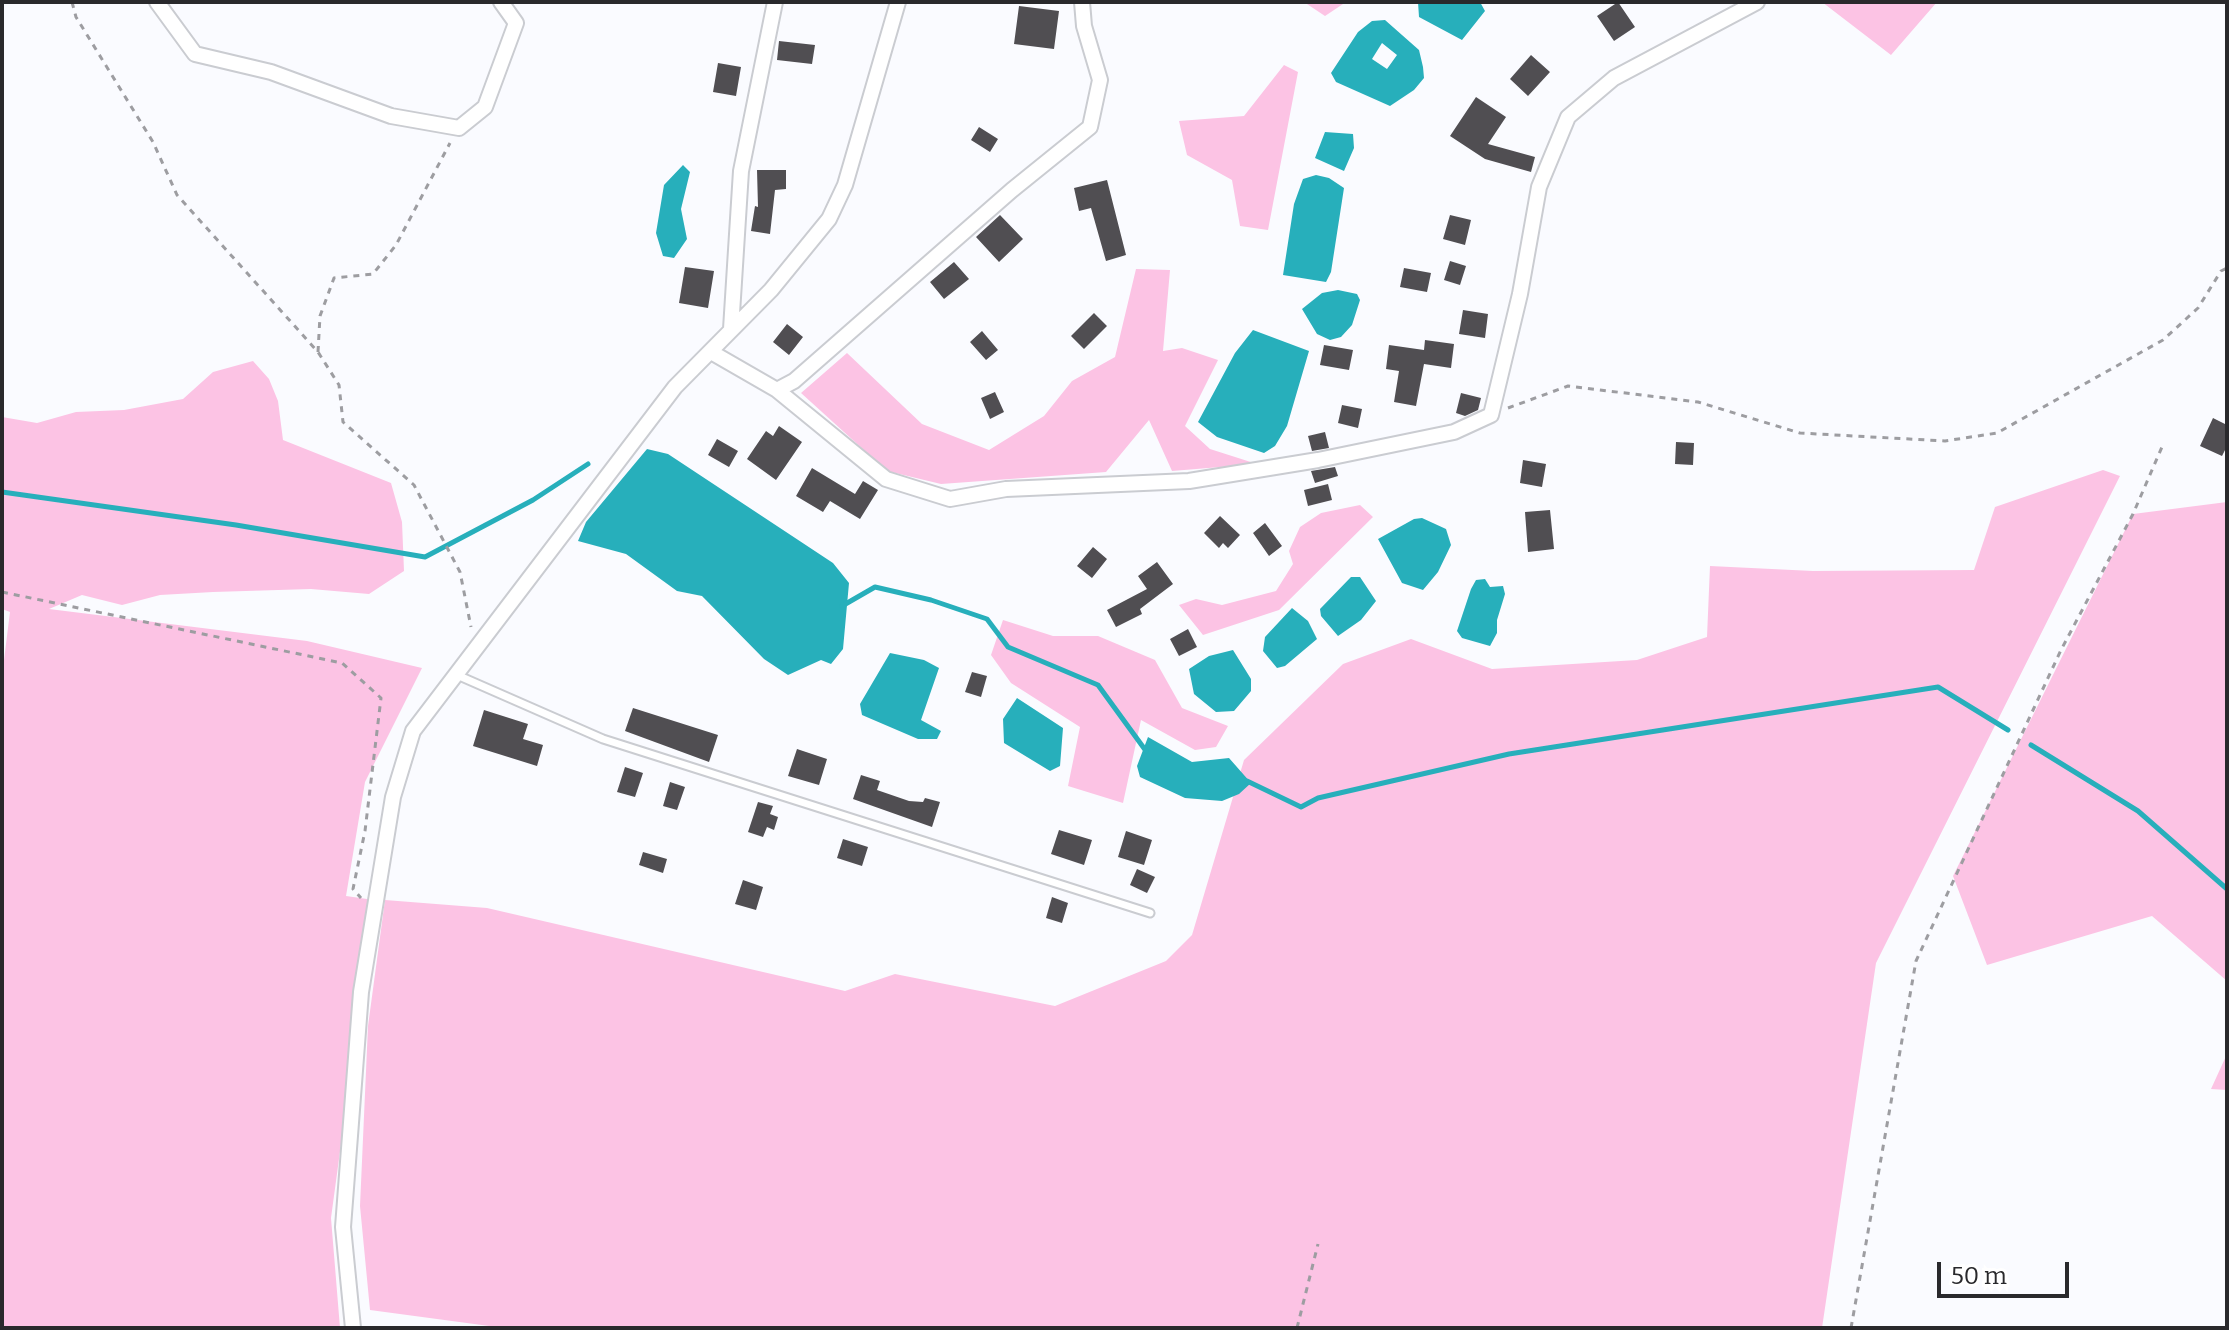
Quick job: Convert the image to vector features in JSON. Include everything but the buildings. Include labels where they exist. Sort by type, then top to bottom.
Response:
[{"type":"street","points":[[157,2],[195,54],[271,72],[391,116],[459,128],[485,107],[516,23],[501,2]]},
{"type":"street","points":[[731,329],[741,171],[775,2]]},
{"type":"street","points":[[353,1328],[343,1227],[353,1079],[372,909],[393,797],[413,731],[613,463],[675,387],[799,259],[829,219],[845,185],[898,2]]},
{"type":"street","points":[[777,390],[794,381],[1012,190],[1090,127],[1100,80],[1084,26],[1082,2]]},
{"type":"street","points":[[711,352],[777,390],[886,479],[950,499],[1006,489],[1204,478],[1454,432],[1491,415],[1520,294],[1539,187],[1568,117],[1614,78],[1757,2]]},
{"type":"lane","points":[[454,674],[603,739],[1150,913]]},
{"type":"path","points":[[72,2],[76,17],[153,142],[177,195],[318,352],[339,385],[343,422],[414,485],[460,572],[474,647]]},
{"type":"path","points":[[318,352],[320,316],[334,278],[373,274],[396,245],[459,128]]},
{"type":"path","points":[[1491,415],[1568,386],[1698,402],[1800,433],[1945,441],[1997,433],[2163,340],[2198,308],[2221,271],[2227,268]]},
{"type":"path","points":[[1851,1328],[1916,961],[2021,735],[2133,514],[2162,447]]},
{"type":"path","points":[[2,592],[342,663],[381,698],[365,831],[353,889],[372,909]]},
{"type":"path","points":[[1297,1328],[1318,1244]]},
{"type":"shaded area","points":[[1304,2],[1346,2],[1325,16]]},
{"type":"shaded area","points":[[1822,2],[1937,2],[1891,55]]},
{"type":"shaded area","points":[[1284,65],[1298,72],[1268,230],[1240,226],[1232,180],[1187,155],[1179,121],[1244,116]]},
{"type":"shaded area","points":[[1136,269],[1170,270],[1163,351],[1182,348],[1218,360],[1185,426],[1210,449],[1257,464],[1172,471],[1149,420],[1106,472],[941,484],[887,471],[801,393],[847,353],[922,424],[989,450],[1044,416],[1072,381],[1115,357]]},
{"type":"shaded area","points":[[253,361],[269,379],[278,401],[283,440],[391,483],[402,522],[404,571],[369,594],[311,589],[213,592],[160,595],[122,605],[82,595],[49,609],[307,641],[422,668],[365,782],[346,896],[374,900],[331,1218],[340,1328],[2,1328],[2,676],[10,612],[2,609],[2,417],[37,423],[76,412],[124,410],[183,399],[213,372]]},
{"type":"shaded area","points":[[2103,470],[2120,476],[1876,963],[1822,1328],[504,1328],[370,1310],[360,1206],[368,1026],[385,900],[487,908],[845,991],[895,974],[1055,1006],[1166,961],[1192,935],[1244,760],[1343,664],[1411,639],[1492,669],[1637,660],[1707,637],[1710,566],[1813,571],[1974,570],[1995,507]]},
{"type":"shaded area","points":[[2227,502],[2227,981],[2152,916],[1987,965],[1953,876],[2133,514]]},
{"type":"shaded area","points":[[1360,505],[1373,517],[1279,610],[1203,635],[1179,605],[1196,599],[1222,605],[1276,591],[1293,564],[1289,551],[1300,527],[1321,513]]},
{"type":"shaded area","points":[[1003,620],[1053,636],[1098,636],[1155,660],[1182,708],[1228,726],[1216,747],[1195,750],[1141,720],[1123,803],[1068,786],[1080,727],[1011,683],[991,655]]},
{"type":"shaded area","points":[[2227,1054],[2227,1090],[2211,1089]]},
{"type":"water","points":[[1418,2],[1480,2],[1485,11],[1462,40],[1419,17]]},
{"type":"water","points":[[1385,20],[1419,50],[1423,67],[1424,78],[1414,90],[1390,106],[1336,82],[1331,73],[1358,32],[1372,21]],"holes":[[[1382,43],[1397,55],[1387,69],[1372,59]]]},
{"type":"water","points":[[1325,132],[1353,134],[1354,148],[1344,171],[1315,158]]},
{"type":"water","points":[[683,165],[690,172],[681,209],[687,239],[674,258],[663,256],[656,233],[664,185]]},
{"type":"water","points":[[1316,175],[1329,178],[1344,188],[1331,272],[1326,282],[1283,275],[1294,204],[1303,179]]},
{"type":"water","points":[[1338,290],[1357,294],[1360,300],[1352,325],[1341,337],[1330,340],[1317,334],[1302,309],[1322,293]]},
{"type":"water","points":[[1253,330],[1309,351],[1287,426],[1275,446],[1264,453],[1217,437],[1198,422],[1235,353]]},
{"type":"water","points":[[647,449],[668,454],[833,563],[849,583],[843,649],[831,664],[821,660],[788,675],[764,659],[702,596],[677,591],[626,554],[578,541],[586,522]]},
{"type":"water","points":[[1422,518],[1446,529],[1451,545],[1438,572],[1423,590],[1402,583],[1378,539],[1414,519]]},
{"type":"water","points":[[1351,577],[1360,577],[1376,601],[1361,620],[1338,636],[1321,616],[1320,609]]},
{"type":"water","points":[[1485,579],[1490,587],[1503,586],[1505,594],[1497,620],[1497,633],[1490,646],[1462,638],[1457,631],[1471,589],[1476,580]]},
{"type":"water","points":[[1292,608],[1308,621],[1317,639],[1285,666],[1277,668],[1263,651],[1265,637]]},
{"type":"water","points":[[1233,650],[1251,679],[1251,691],[1234,711],[1216,712],[1194,694],[1189,669],[1209,656]]},
{"type":"water","points":[[890,653],[924,660],[939,668],[921,720],[941,731],[937,739],[918,739],[862,715],[860,704]]},
{"type":"water","points":[[1017,698],[1063,728],[1060,766],[1050,771],[1004,743],[1003,719]]},
{"type":"water","points":[[1148,737],[1192,762],[1229,758],[1251,783],[1239,794],[1222,801],[1185,798],[1140,777],[1137,766]]},
{"type":"waterway","points":[[2,492],[236,525],[425,557],[533,500],[588,464]]},
{"type":"waterway","points":[[842,606],[875,587],[931,600],[987,619],[1008,647],[1098,685],[1146,751]]},
{"type":"waterway","points":[[1247,781],[1301,807],[1318,798],[1509,754],[1938,687],[2008,730]]},
{"type":"waterway","points":[[2031,745],[2138,811],[2227,889]]}]
